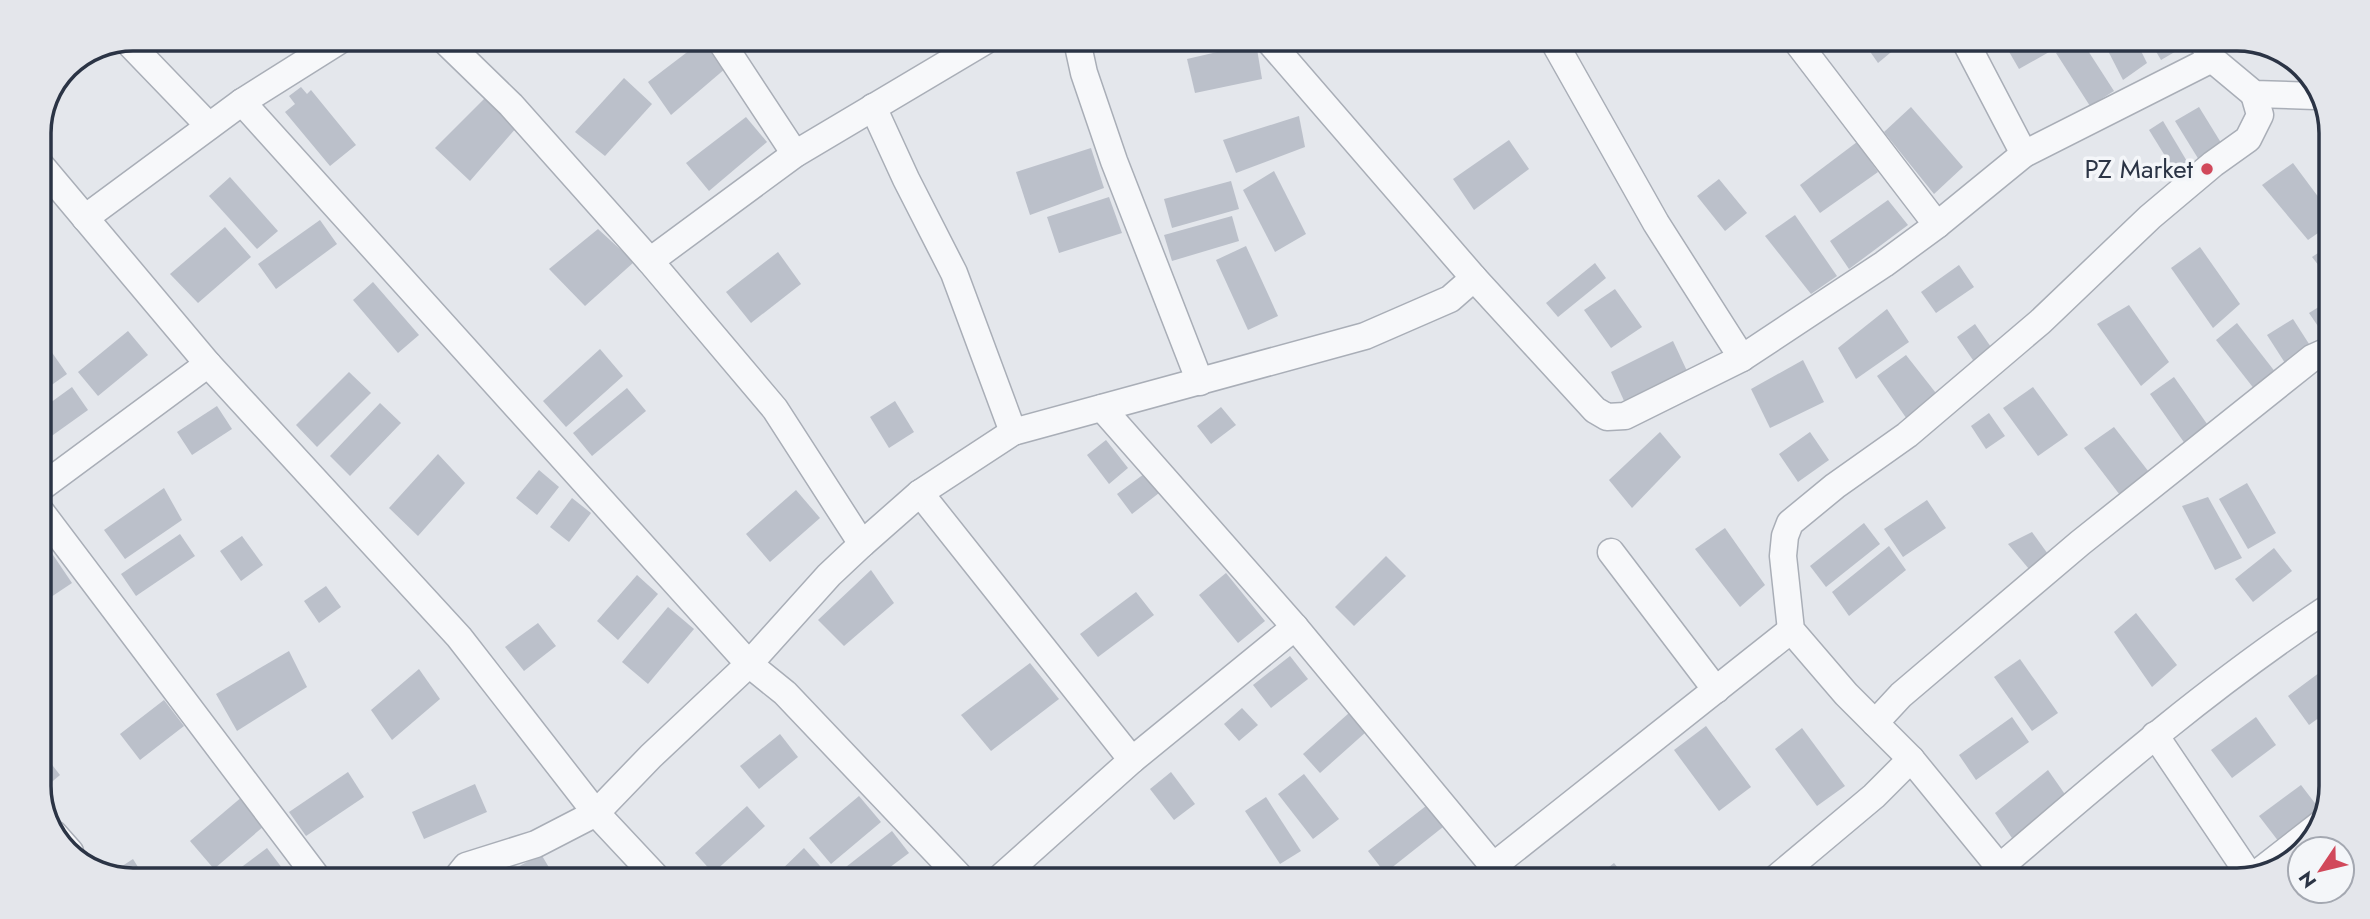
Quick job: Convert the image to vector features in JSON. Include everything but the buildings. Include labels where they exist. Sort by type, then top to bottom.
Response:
[{"type":"street","points":[[137,51],[209,126]]},
{"type":"street","points":[[85,218],[242,102],[323,51]]},
{"type":"street","points":[[455,51],[511,105],[650,261],[775,410],[862,544]]},
{"type":"street","points":[[727,51],[795,154]]},
{"type":"street","points":[[650,261],[795,154],[968,51]]},
{"type":"street","points":[[1079,51],[1084,73],[1114,160],[1200,382]]},
{"type":"street","points":[[1278,51],[1474,278],[1595,410],[1607,417],[1625,415],[1742,358],[1884,264],[2024,154],[2208,51],[2254,94],[2260,114],[2248,139],[2213,164],[2150,217],[2040,322],[1908,435],[1835,486],[1790,523],[1783,556],[1791,630],[1846,694],[1911,760],[2001,868]]},
{"type":"street","points":[[1559,51],[1656,223],[1742,358]]},
{"type":"street","points":[[1803,51],[1937,225]]},
{"type":"street","points":[[1970,51],[2024,154]]},
{"type":"street","points":[[2254,94],[2310,96]]},
{"type":"street","points":[[242,102],[749,664],[785,693],[951,868]]},
{"type":"street","points":[[873,107],[954,273],[1013,432]]},
{"type":"street","points":[[51,177],[208,364],[459,637],[596,813],[648,868]]},
{"type":"street","points":[[463,868],[536,844],[596,813],[651,756],[749,664],[829,575],[862,544],[920,492],[1013,432],[1365,337],[1450,299],[1474,278]]},
{"type":"street","points":[[1875,723],[1901,695],[2080,543],[2319,355]]},
{"type":"street","points":[[51,480],[208,364]]},
{"type":"street","points":[[1102,408],[1295,627],[1494,868]]},
{"type":"street","points":[[920,492],[1132,761]]},
{"type":"street","points":[[51,525],[310,868]]},
{"type":"street","points":[[1611,552],[1716,690]]},
{"type":"street","points":[[2010,868],[2155,734],[2319,614]]},
{"type":"street","points":[[1010,868],[1132,761],[1295,627]]},
{"type":"street","points":[[1504,868],[1791,630]]},
{"type":"street","points":[[2155,734],[2245,868]]},
{"type":"street","points":[[1788,868],[1874,796],[1911,760]]},
{"type":"street","points":[[2276,858],[2294,845]]},
{"type":"place","name":"PZ Market","points":[[2207,169]]}]
